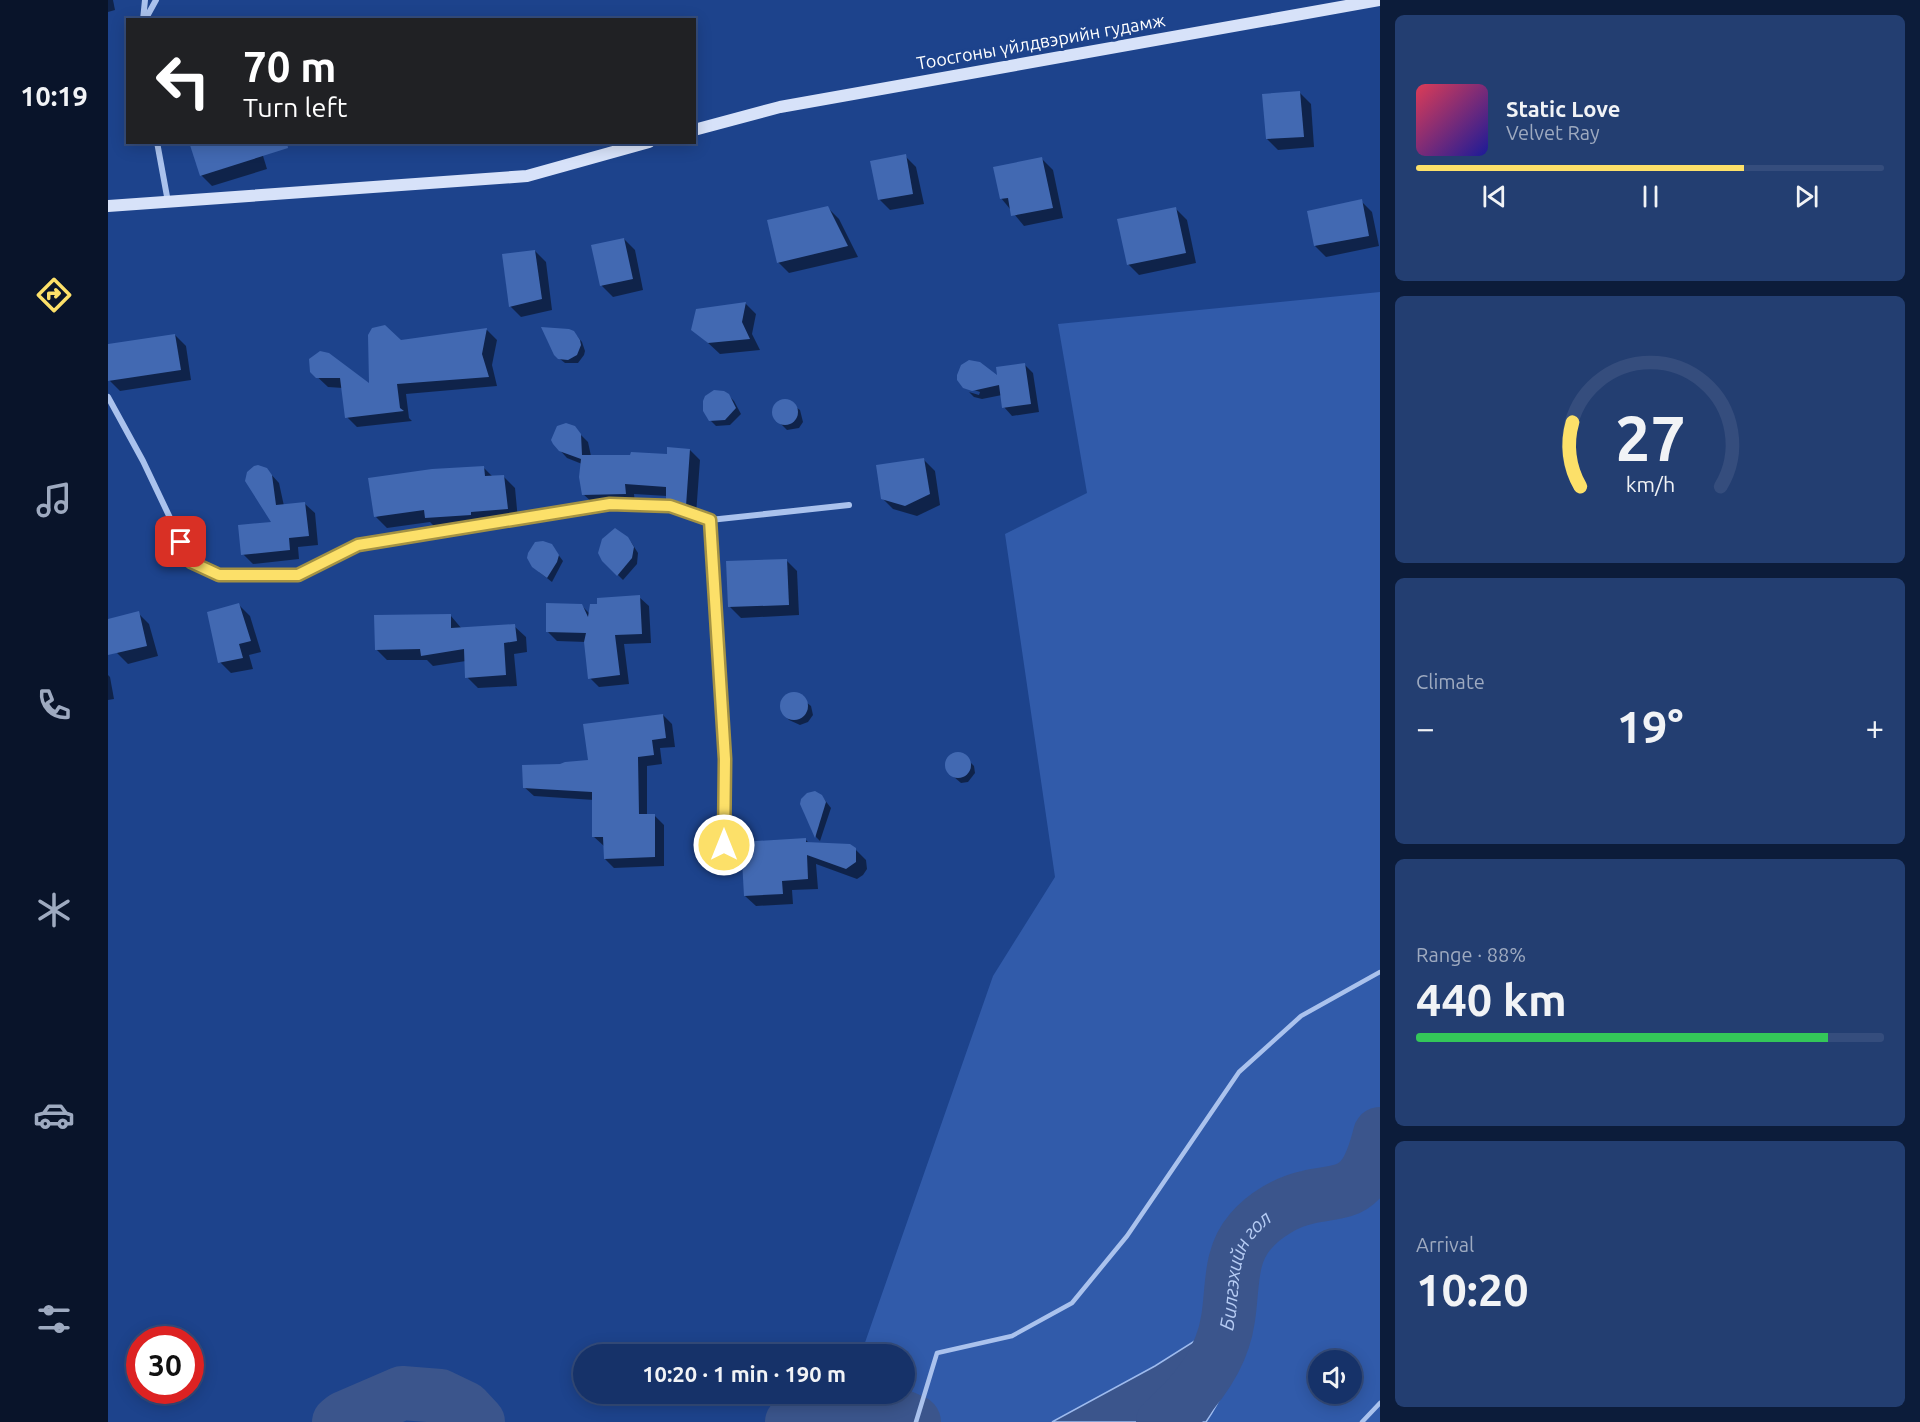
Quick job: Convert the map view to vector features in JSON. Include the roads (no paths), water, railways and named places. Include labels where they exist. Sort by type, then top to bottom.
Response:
[{"type":"main road","name":"Тоосгоны үйлдвэрийн гудамж","points":[[696,129],[780,107],[1380,0]]},
{"type":"main road","points":[[108,206],[527,176],[642,144]]},
{"type":"street","points":[[144,18],[145,0]]},
{"type":"street","points":[[145,18],[156,0]]},
{"type":"street","points":[[158,144],[168,202]]},
{"type":"street","points":[[108,397],[143,461],[191,562],[219,575],[298,575],[358,545],[610,504],[670,506],[710,520],[849,505]]},
{"type":"street","points":[[710,520],[725,759],[724,845]]},
{"type":"lane","points":[[916,1422],[937,1353],[1012,1336],[1072,1303],[1127,1236],[1239,1072],[1301,1016],[1380,972]]},
{"type":"lane","points":[[1362,1422],[1380,1403]]},
{"type":"waterway","name":"Билгэхийн гол","points":[[1163,1422],[1196,1389],[1220,1349],[1228,1319],[1235,1262],[1243,1241],[1262,1220],[1285,1205],[1316,1195],[1342,1191],[1355,1185],[1370,1164],[1380,1134]]},
{"type":"waterway","name":"Билгэхийн гол","points":[[339,1422],[402,1393],[440,1396],[465,1408],[478,1422]]},
{"type":"waterway","name":"Билгэхийн гол","points":[[792,1422],[851,1406],[869,1407],[914,1422]]}]
